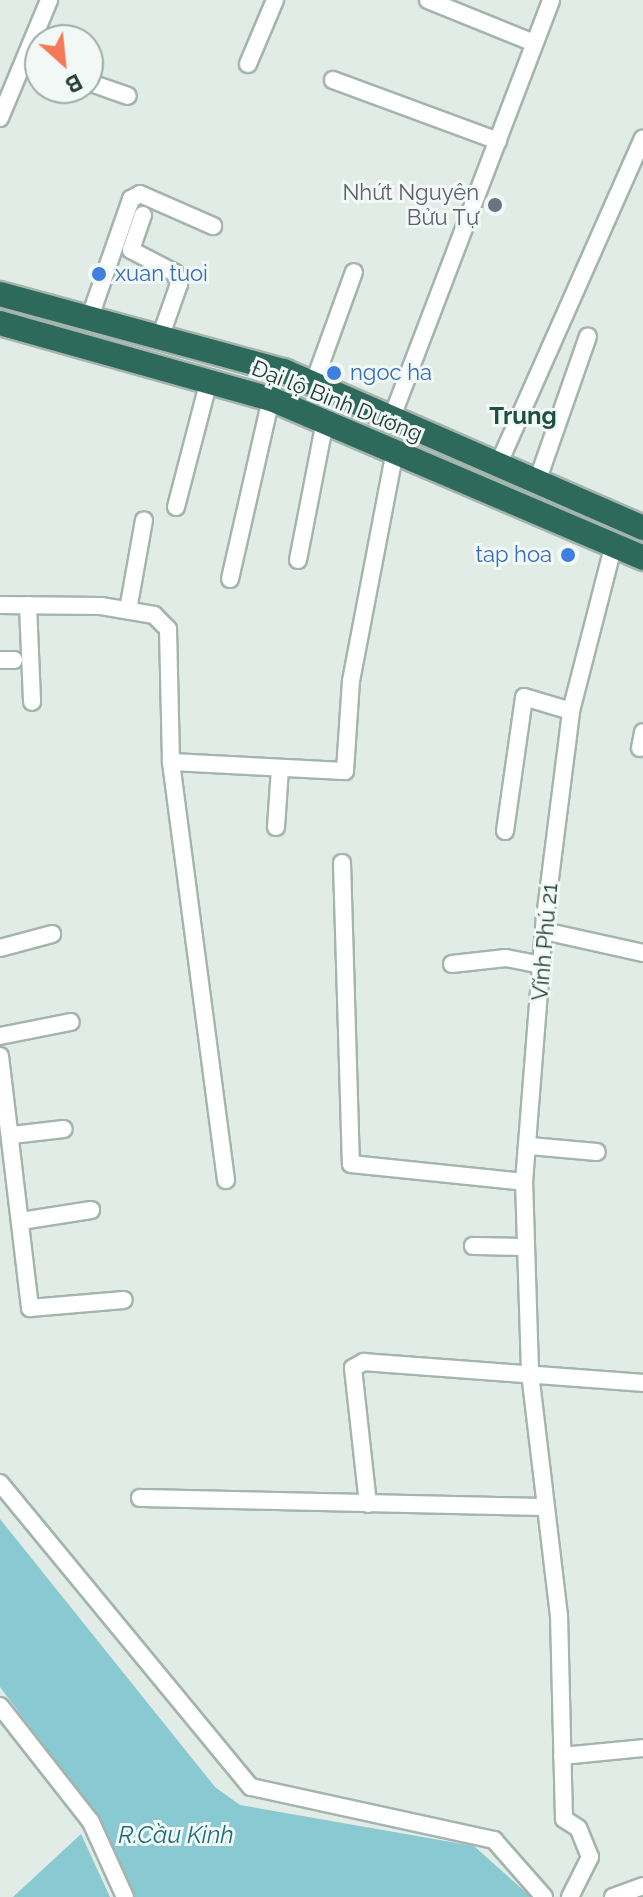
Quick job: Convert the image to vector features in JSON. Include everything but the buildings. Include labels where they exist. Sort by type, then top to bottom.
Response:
[{"type":"highway","name":"Đại lộ Bình Dương","points":[[0,294],[91,314],[313,385],[538,479],[632,523]]},
{"type":"highway","name":"Đại lộ Bình Dương","points":[[0,323],[271,399],[643,558]]},
{"type":"highway","points":[[613,547],[632,523]]},
{"type":"street","points":[[43,24],[49,0]]},
{"type":"street","points":[[248,64],[275,0]]},
{"type":"street","points":[[428,0],[534,43]]},
{"type":"street","points":[[392,417],[551,0]]},
{"type":"street","points":[[0,118],[24,77]]},
{"type":"street","points":[[333,80],[498,141]]},
{"type":"street","points":[[104,88],[128,96]]},
{"type":"street","points":[[499,463],[643,138]]},
{"type":"street","points":[[91,314],[131,199],[140,194],[213,226]]},
{"type":"street","points":[[143,215],[131,250],[175,273],[179,284],[161,335]]},
{"type":"street","points":[[313,385],[354,272]]},
{"type":"street","points":[[538,479],[588,336]]},
{"type":"street","points":[[176,507],[209,380]]},
{"type":"street","points":[[230,579],[271,399]]},
{"type":"street","points":[[298,560],[325,421]]},
{"type":"street","points":[[171,762],[280,768],[344,777],[351,681],[395,451]]},
{"type":"street","points":[[128,610],[144,520]]},
{"type":"street","name":"Vĩnh Phú 21","points":[[570,1897],[590,1857],[578,1828],[564,1819],[559,1616],[530,1371],[524,1182],[530,1146],[544,931],[571,711],[613,547]]},
{"type":"street","points":[[0,605],[128,610],[154,615],[168,629],[171,762],[226,1180]]},
{"type":"street","points":[[28,605],[32,702]]},
{"type":"street","points":[[505,831],[524,697],[571,711]]},
{"type":"street","points":[[276,827],[280,768]]},
{"type":"street","points":[[342,863],[351,1164],[524,1182]]},
{"type":"street","points":[[544,931],[643,953]]},
{"type":"street","points":[[0,948],[52,934]]},
{"type":"street","points":[[452,964],[506,958],[542,965]]},
{"type":"street","points":[[0,1036],[71,1022]]},
{"type":"street","points":[[0,1056],[12,1135],[30,1308],[124,1300]]},
{"type":"street","points":[[12,1135],[64,1129]]},
{"type":"street","points":[[530,1146],[597,1152]]},
{"type":"street","points":[[21,1221],[91,1210]]},
{"type":"street","points":[[473,1246],[526,1247]]},
{"type":"street","points":[[368,1504],[353,1368],[364,1362],[530,1371],[643,1383]]},
{"type":"street","points":[[0,1483],[251,1787],[494,1840],[544,1897]]},
{"type":"street","points":[[140,1498],[545,1507]]},
{"type":"street","points":[[0,1706],[91,1822],[125,1897]]},
{"type":"street","points":[[562,1756],[643,1748]]},
{"type":"street","points":[[613,1897],[643,1886]]},
{"type":"water","name":"R.Cầu Kinh","points":[[0,1519],[215,1787],[240,1805],[474,1846],[531,1897],[134,1897],[103,1825],[0,1687]]},
{"type":"water","name":"R.Cầu Kinh","points":[[81,1834],[110,1897],[13,1897]]},
{"type":"place","name":"Nhứt Nguyên Bửu Tự","points":[[495,205]]},
{"type":"place","name":"xuan tuoi","points":[[99,274]]},
{"type":"place","name":"ngoc ha","points":[[334,373]]},
{"type":"place","name":"tap hoa","points":[[568,555]]},
{"type":"district","name":"Trung","points":[[523,416]]}]
